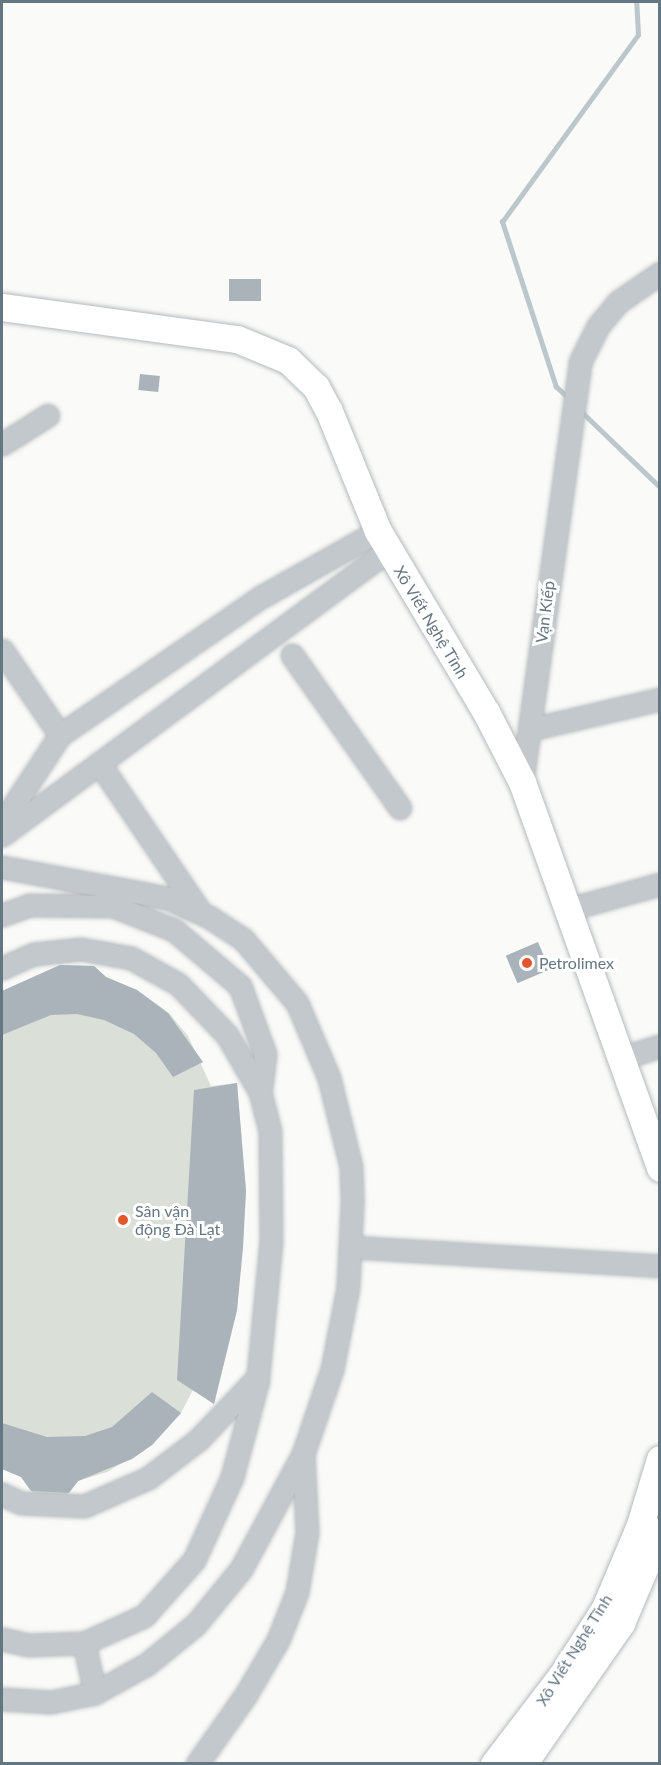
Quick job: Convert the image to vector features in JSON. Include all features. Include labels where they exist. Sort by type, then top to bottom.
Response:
[{"type":"main road","name":"Xô Viết Nghệ Tĩnh","points":[[2,307],[221,335],[253,343],[288,360],[315,387],[329,411],[382,540],[486,712],[522,782],[618,1059],[660,1168]]},
{"type":"main road","name":"Xô Viết Nghệ Tĩnh","points":[[494,1764],[562,1675],[605,1608],[640,1525],[660,1459]]},
{"type":"main road","name":"Xô Viết Nghệ Tĩnh","points":[[523,1764],[621,1623],[660,1531]]},
{"type":"street","name":"Vạn Kiếp","points":[[522,782],[580,362],[598,326],[618,302],[660,273]]},
{"type":"street","points":[[2,444],[48,416]]},
{"type":"street","points":[[2,823],[60,735],[261,597],[382,540]]},
{"type":"street","points":[[2,835],[99,763],[382,540]]},
{"type":"street","points":[[2,650],[60,735]]},
{"type":"street","points":[[292,655],[400,808]]},
{"type":"street","points":[[531,729],[660,699]]},
{"type":"street","points":[[99,763],[201,913]]},
{"type":"street","points":[[2,867],[168,898],[201,913],[243,939],[297,1003],[328,1078],[351,1167],[352,1247],[332,1369],[303,1454],[241,1569],[196,1624],[147,1664],[95,1694],[51,1702],[2,1700]]},
{"type":"street","points":[[565,910],[660,884]]},
{"type":"street","points":[[2,915],[29,905],[108,904],[201,913]]},
{"type":"street","points":[[108,904],[174,930],[240,986],[265,1054],[260,1092]]},
{"type":"street","points":[[2,968],[34,954],[81,949],[132,958],[178,984],[227,1035],[260,1092],[270,1131],[272,1241],[258,1377],[232,1477],[194,1560],[144,1616],[84,1643],[28,1645],[2,1639]]},
{"type":"street","points":[[618,1059],[660,1046]]},
{"type":"street","points":[[352,1247],[660,1266]]},
{"type":"street","points":[[2,1494],[21,1503],[84,1506],[148,1478],[198,1440],[258,1377]]},
{"type":"street","points":[[197,1764],[267,1659],[297,1592],[307,1532],[303,1454]]},
{"type":"street","points":[[84,1643],[95,1694]]},
{"type":"shaded area","name":"Sân vận động Đà Lạt","points":[[60,965],[94,966],[106,977],[137,990],[169,1013],[188,1036],[211,1086],[237,1083],[246,1191],[237,1310],[214,1404],[193,1390],[181,1413],[152,1445],[107,1472],[78,1481],[66,1496],[33,1493],[21,1477],[2,1469],[2,991]]},
{"type":"building","points":[[229,279],[261,279],[261,301],[229,301]]},
{"type":"building","points":[[140,374],[160,376],[158,392],[138,390]]},
{"type":"building","name":"Petrolimex","points":[[538,942],[550,970],[518,983],[506,956]]},
{"type":"building","points":[[60,965],[94,966],[106,977],[137,990],[168,1013],[203,1062],[173,1077],[156,1053],[134,1034],[104,1020],[77,1014],[51,1015],[2,1035],[2,991]]},
{"type":"building","points":[[237,1083],[246,1191],[243,1248],[237,1310],[214,1404],[177,1380],[194,1090]]},
{"type":"building","points":[[152,1392],[181,1413],[152,1445],[132,1459],[78,1481],[69,1493],[31,1491],[21,1477],[2,1469],[2,1423],[47,1437],[85,1436],[112,1427]]},
{"type":"waterway","points":[[569,399],[556,387],[502,222],[638,35],[636,2]]},
{"type":"waterway","points":[[581,411],[660,487]]},
{"type":"place","name":"Petrolimex","points":[[527,963]]},
{"type":"place","name":"Sân vận động Đà Lạt","points":[[123,1220]]}]
